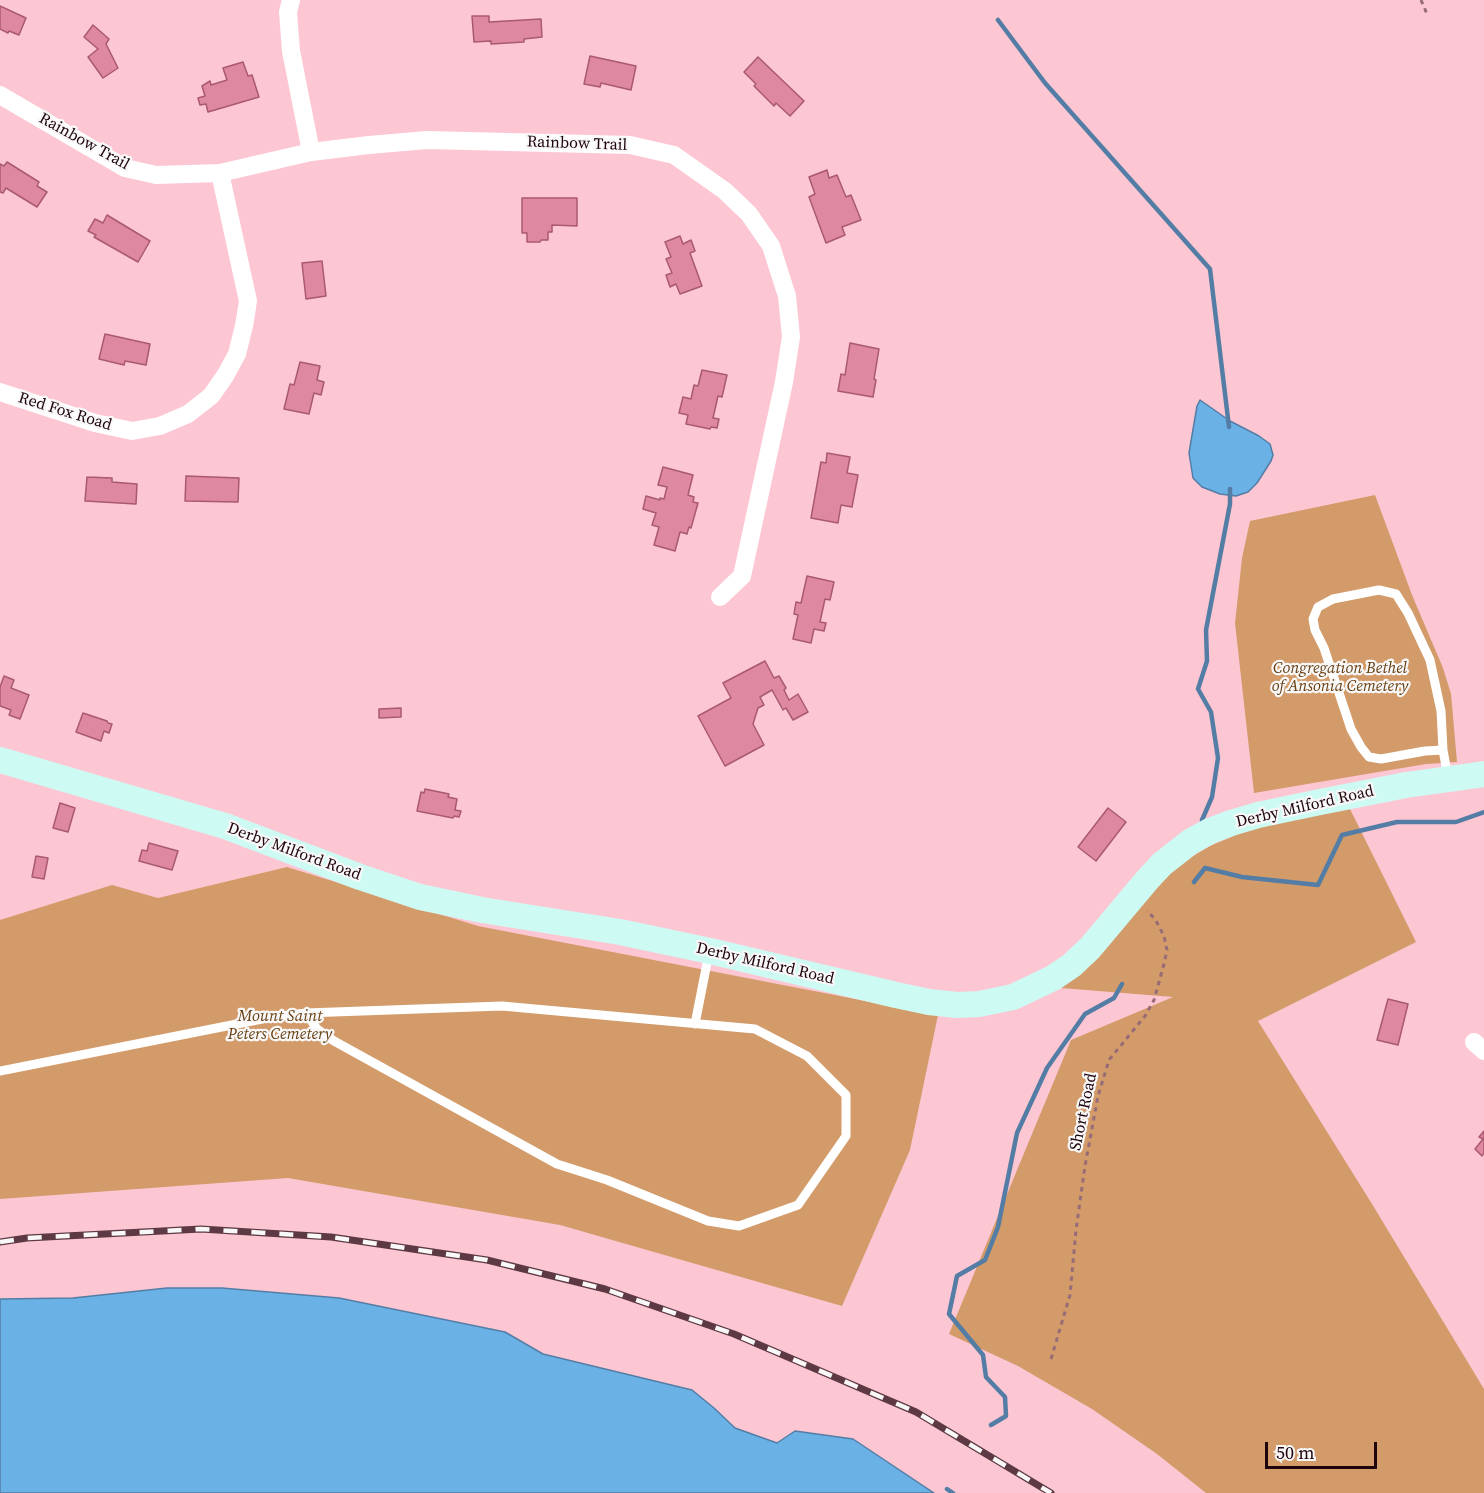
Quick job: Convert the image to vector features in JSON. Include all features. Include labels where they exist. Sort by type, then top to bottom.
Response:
[{"type":"main road","name":"Derby Milford Road","points":[[0,760],[225,826],[420,897],[482,910],[620,932],[929,1002],[957,1005],[979,1004],[1013,997],[1053,978],[1072,965],[1090,948],[1148,879],[1176,852],[1210,831],[1258,815],[1484,774]]},
{"type":"street","points":[[291,0],[288,12],[291,51],[311,152]]},
{"type":"street","name":"Rainbow Trail","points":[[0,95],[125,168],[156,175],[220,173],[311,152],[427,140],[630,145],[674,155],[725,191],[749,214],[771,246],[787,296],[791,337],[784,382],[742,576],[720,597]]},
{"type":"street","name":"Red Fox Road","points":[[0,392],[95,423],[132,431],[160,426],[188,414],[211,396],[237,354],[248,301],[220,173]]},
{"type":"lane","points":[[1443,750],[1381,759],[1369,757],[1351,729],[1324,648],[1315,630],[1313,619],[1318,608],[1333,599],[1379,590],[1396,594],[1408,613],[1430,660],[1442,711],[1443,750],[1449,779]]},
{"type":"lane","points":[[695,1024],[710,951]]},
{"type":"lane","points":[[0,1071],[272,1017],[306,1013],[502,1006],[755,1029],[807,1056],[846,1095],[846,1136],[798,1205],[739,1226],[708,1221],[607,1180],[557,1164],[334,1041],[317,1029],[306,1013]]},
{"type":"path","points":[[1421,0],[1427,14]]},
{"type":"path","name":"Short Road","points":[[1051,1359],[1070,1295],[1085,1166],[1098,1096],[1109,1060],[1145,1016],[1154,1000],[1167,950],[1164,936],[1155,919],[1133,897]]},
{"type":"green space","name":"Congregation Bethel of Ansonia Cemetery","points":[[1375,495],[1412,595],[1443,668],[1451,694],[1457,762],[1426,764],[1254,793],[1235,623],[1242,558],[1250,521]]},
{"type":"green space","points":[[1349,807],[1416,942],[1258,1021],[1484,1389],[1484,1493],[1206,1493],[1157,1454],[1092,1409],[1018,1366],[949,1334],[1071,1040],[1173,997],[1061,988],[1082,971],[1137,907],[1174,870],[1193,856],[1245,831]]},
{"type":"green space","name":"Mount Saint Peters Cemetery","points":[[287,867],[478,926],[938,1015],[910,1150],[842,1306],[560,1225],[288,1178],[0,1199],[0,920],[112,885],[158,898]]},
{"type":"water","points":[[1200,400],[1230,421],[1270,444],[1273,455],[1271,461],[1257,483],[1248,492],[1236,496],[1220,494],[1202,487],[1193,478],[1189,453]]},
{"type":"water","points":[[167,1288],[222,1288],[339,1298],[505,1332],[543,1354],[692,1390],[735,1428],[777,1443],[795,1431],[853,1439],[934,1493],[0,1493],[0,1299],[73,1298]]},
{"type":"building","points":[[0,6],[26,18],[19,35],[0,29]]},
{"type":"building","points":[[472,16],[489,16],[489,22],[541,19],[542,37],[524,39],[524,42],[491,44],[491,41],[474,42]]},
{"type":"building","points":[[93,25],[109,39],[106,44],[118,68],[103,78],[88,57],[98,49],[84,37]]},
{"type":"building","points":[[590,56],[636,66],[631,90],[601,83],[600,87],[584,84]]},
{"type":"building","points":[[758,57],[804,101],[790,116],[776,103],[774,106],[744,72]]},
{"type":"building","points":[[243,62],[248,76],[252,75],[259,97],[208,112],[206,104],[200,105],[198,98],[205,96],[202,86],[210,81],[211,85],[227,80],[223,68]]},
{"type":"building","points":[[7,162],[39,182],[37,186],[47,192],[37,207],[6,188],[3,193],[0,192],[0,164],[4,166]]},
{"type":"building","points":[[827,170],[829,178],[837,175],[846,197],[851,195],[861,220],[842,227],[845,235],[826,243],[809,197],[815,194],[809,177]]},
{"type":"building","points":[[522,198],[577,198],[577,226],[552,225],[552,232],[548,232],[548,240],[527,242],[527,233],[522,233]]},
{"type":"building","points":[[107,215],[150,241],[138,262],[94,237],[96,235],[88,231],[95,219],[103,223]]},
{"type":"building","points":[[680,236],[683,244],[691,240],[695,251],[690,253],[702,286],[680,294],[676,284],[670,287],[666,275],[672,273],[666,259],[671,257],[665,242]]},
{"type":"building","points":[[322,261],[326,296],[306,299],[302,263]]},
{"type":"building","points":[[105,334],[150,344],[146,365],[125,361],[124,365],[99,359]]},
{"type":"building","points":[[850,343],[879,349],[873,397],[838,391],[841,374],[845,375]]},
{"type":"building","points":[[300,362],[320,366],[317,380],[324,382],[321,395],[314,393],[309,414],[284,409],[290,384],[294,385]]},
{"type":"building","points":[[702,370],[727,375],[722,397],[718,396],[713,418],[719,419],[717,428],[711,427],[710,429],[686,424],[688,415],[679,413],[683,397],[691,399],[694,385],[698,386]]},
{"type":"building","points":[[827,453],[850,457],[847,473],[858,475],[852,507],[841,505],[838,523],[811,518],[821,462],[826,463]]},
{"type":"building","points":[[663,467],[693,475],[688,495],[694,497],[693,502],[698,503],[691,528],[689,527],[687,534],[680,532],[675,551],[654,545],[659,527],[652,525],[656,513],[643,509],[646,496],[664,499],[667,487],[658,485]]},
{"type":"building","points":[[186,476],[239,478],[238,502],[185,501]]},
{"type":"building","points":[[87,477],[112,478],[112,482],[137,484],[136,504],[85,501]]},
{"type":"building","points":[[807,576],[834,582],[830,600],[825,599],[820,622],[826,623],[824,631],[814,629],[811,643],[793,639],[798,615],[794,614],[796,602],[801,603]]},
{"type":"building","points":[[765,661],[774,678],[779,676],[786,688],[784,690],[789,700],[798,694],[808,712],[793,720],[786,708],[783,710],[772,690],[760,697],[764,705],[758,708],[753,724],[764,745],[725,766],[698,716],[731,698],[723,683]]},
{"type":"building","points":[[4,676],[14,680],[11,688],[29,695],[20,719],[9,715],[11,710],[0,706],[0,687]]},
{"type":"building","points":[[401,708],[401,717],[379,718],[379,709]]},
{"type":"building","points":[[83,713],[112,724],[109,733],[104,731],[101,741],[76,732]]},
{"type":"building","points":[[425,789],[449,794],[448,797],[457,799],[455,810],[461,811],[459,817],[454,816],[453,818],[417,811],[421,792],[424,793]]},
{"type":"building","points":[[60,803],[75,808],[68,832],[53,828]]},
{"type":"building","points":[[1108,808],[1126,822],[1096,861],[1078,847]]},
{"type":"building","points":[[149,843],[178,851],[172,870],[139,861],[142,850],[147,851]]},
{"type":"building","points":[[36,856],[48,858],[44,879],[32,877]]},
{"type":"building","points":[[1388,999],[1408,1004],[1398,1045],[1377,1040]]},
{"type":"building","points":[[1484,1131],[1482,1156],[1475,1149],[1483,1139],[1479,1137]]},
{"type":"waterway","points":[[998,20],[1045,83],[1210,269],[1229,427]]},
{"type":"waterway","points":[[1202,820],[1212,797],[1218,758],[1211,712],[1198,689],[1207,661],[1206,630],[1230,504],[1230,489]]},
{"type":"waterway","points":[[1194,882],[1205,868],[1242,877],[1318,885],[1342,835],[1397,822],[1456,822],[1484,812]]},
{"type":"waterway","points":[[991,1425],[1006,1416],[1005,1397],[986,1377],[983,1355],[949,1314],[957,1276],[985,1260],[998,1227],[1017,1133],[1047,1068],[1085,1014],[1114,998],[1122,984]]},
{"type":"waterway","points":[[947,1489],[953,1493]]},
{"type":"railway","points":[[0,1242],[27,1238],[201,1229],[331,1237],[487,1260],[605,1289],[734,1334],[916,1412],[1051,1493]]}]
